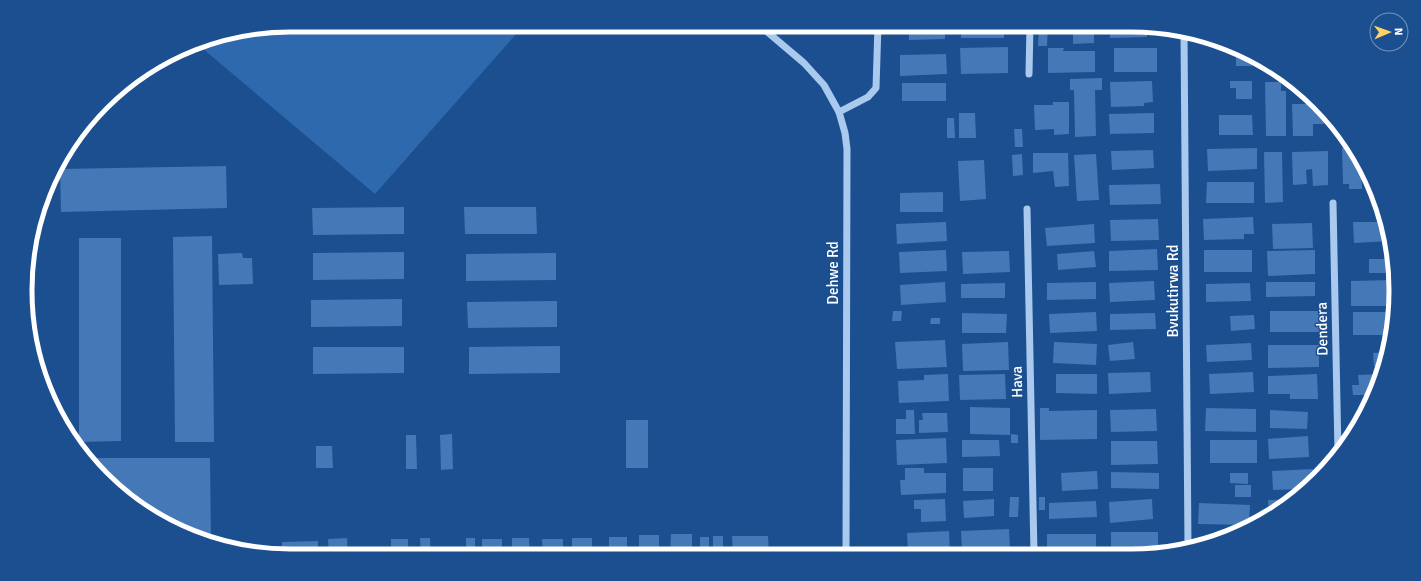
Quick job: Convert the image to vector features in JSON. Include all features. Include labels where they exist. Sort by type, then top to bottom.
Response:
[{"type":"street","name":"Dehwe Rd","points":[[767,32],[804,63],[824,85],[839,112],[845,133],[847,149],[846,549]]},
{"type":"street","points":[[839,112],[868,97],[876,88],[878,32]]},
{"type":"street","points":[[1029,74],[1030,32]]},
{"type":"street","name":"Bvukutirwa Rd","points":[[1184,38],[1188,542]]},
{"type":"street","name":"Dendera","points":[[1333,203],[1338,445]]},
{"type":"street","name":"Hava","points":[[1027,209],[1034,549]]},
{"type":"shaded area","points":[[290,32],[518,32],[375,194],[202,48],[240,37],[257,34]]},
{"type":"building","points":[[909,32],[945,32],[945,39],[909,40]]},
{"type":"building","points":[[961,32],[1004,32],[1004,38],[961,38]]},
{"type":"building","points":[[1039,32],[1048,32],[1047,46],[1038,46]]},
{"type":"building","points":[[1073,32],[1094,32],[1094,43],[1073,44]]},
{"type":"building","points":[[1110,32],[1147,33],[1147,37],[1110,38]]},
{"type":"building","points":[[1008,47],[1008,73],[961,74],[960,48]]},
{"type":"building","points":[[1048,48],[1064,48],[1063,51],[1095,51],[1095,72],[1048,73]]},
{"type":"building","points":[[1114,48],[1157,48],[1157,72],[1114,72]]},
{"type":"building","points":[[946,54],[947,74],[900,76],[900,55]]},
{"type":"building","points":[[1236,55],[1252,63],[1252,66],[1236,66]]},
{"type":"building","points":[[1102,78],[1102,90],[1095,90],[1096,136],[1075,137],[1074,90],[1070,90],[1070,79]]},
{"type":"building","points":[[1152,81],[1153,102],[1144,103],[1144,106],[1111,107],[1110,82]]},
{"type":"building","points":[[1230,81],[1252,81],[1252,99],[1236,99],[1236,88],[1230,88]]},
{"type":"building","points":[[1265,82],[1281,82],[1281,91],[1286,91],[1286,136],[1266,136]]},
{"type":"building","points":[[902,83],[946,83],[946,101],[902,101]]},
{"type":"building","points":[[1053,102],[1069,102],[1069,134],[1054,135],[1054,129],[1035,130],[1034,105],[1053,105]]},
{"type":"building","points":[[1292,104],[1309,104],[1324,119],[1324,124],[1313,124],[1313,136],[1293,136]]},
{"type":"building","points":[[959,113],[975,113],[976,138],[959,138]]},
{"type":"building","points":[[1154,113],[1154,133],[1110,134],[1109,114]]},
{"type":"building","points":[[1219,115],[1252,115],[1253,135],[1219,135]]},
{"type":"building","points":[[947,118],[954,118],[955,138],[947,138]]},
{"type":"building","points":[[1014,129],[1022,129],[1023,147],[1015,147]]},
{"type":"building","points":[[1257,148],[1257,169],[1208,171],[1207,149]]},
{"type":"building","points":[[1342,148],[1346,148],[1362,175],[1362,189],[1349,189],[1349,184],[1343,184]]},
{"type":"building","points":[[1153,150],[1154,168],[1112,170],[1111,151]]},
{"type":"building","points":[[1328,151],[1328,185],[1313,186],[1312,169],[1306,170],[1307,184],[1293,185],[1292,152]]},
{"type":"building","points":[[1264,152],[1282,152],[1283,202],[1265,203]]},
{"type":"building","points":[[1033,153],[1068,153],[1069,186],[1055,187],[1053,171],[1033,173]]},
{"type":"building","points":[[1022,154],[1023,175],[1013,176],[1012,155]]},
{"type":"building","points":[[1096,154],[1099,200],[1077,201],[1074,155]]},
{"type":"building","points":[[984,160],[986,199],[960,201],[958,161]]},
{"type":"building","points":[[226,166],[227,208],[61,212],[60,174],[63,169]]},
{"type":"building","points":[[1207,182],[1254,182],[1254,203],[1206,203]]},
{"type":"building","points":[[1160,184],[1161,204],[1110,205],[1109,185]]},
{"type":"building","points":[[943,192],[943,212],[900,212],[900,193]]},
{"type":"building","points":[[404,207],[404,234],[313,235],[312,208]]},
{"type":"building","points":[[464,207],[536,207],[537,234],[465,234]]},
{"type":"building","points":[[1253,217],[1254,234],[1244,234],[1244,239],[1204,240],[1203,219]]},
{"type":"building","points":[[1158,219],[1159,240],[1111,241],[1110,220]]},
{"type":"building","points":[[946,222],[947,241],[897,244],[896,224]]},
{"type":"building","points":[[1353,222],[1379,222],[1384,241],[1354,243]]},
{"type":"building","points":[[1312,223],[1313,248],[1273,249],[1272,224]]},
{"type":"building","points":[[1094,224],[1095,243],[1047,246],[1045,228]]},
{"type":"building","points":[[212,236],[214,442],[175,442],[173,237]]},
{"type":"building","points":[[79,238],[121,238],[121,441],[81,442],[79,439]]},
{"type":"building","points":[[1157,249],[1158,270],[1109,271],[1109,251]]},
{"type":"building","points":[[946,250],[947,271],[900,273],[899,252]]},
{"type":"building","points":[[1204,250],[1252,250],[1252,272],[1204,272]]},
{"type":"building","points":[[1315,250],[1315,274],[1268,276],[1267,251]]},
{"type":"building","points":[[1009,251],[1010,272],[963,274],[962,252]]},
{"type":"building","points":[[1094,251],[1096,267],[1058,270],[1057,254]]},
{"type":"building","points":[[404,252],[404,279],[313,280],[313,253]]},
{"type":"building","points":[[242,253],[243,258],[252,258],[253,284],[219,285],[218,254]]},
{"type":"building","points":[[556,253],[556,280],[466,281],[466,254]]},
{"type":"building","points":[[1369,259],[1387,259],[1388,273],[1369,273]]},
{"type":"building","points":[[1388,280],[1388,306],[1351,306],[1351,281]]},
{"type":"building","points":[[1154,281],[1155,300],[1110,302],[1109,283]]},
{"type":"building","points":[[945,282],[946,302],[901,305],[900,285]]},
{"type":"building","points":[[1096,282],[1096,299],[1047,300],[1047,283]]},
{"type":"building","points":[[1266,282],[1315,282],[1315,296],[1266,297]]},
{"type":"building","points":[[1005,283],[1005,298],[961,298],[961,284]]},
{"type":"building","points":[[1250,283],[1251,301],[1206,302],[1206,284]]},
{"type":"building","points":[[402,299],[402,326],[311,327],[311,300]]},
{"type":"building","points":[[557,301],[557,327],[468,328],[467,302]]},
{"type":"building","points":[[893,311],[902,311],[901,321],[892,321]]},
{"type":"building","points":[[1270,311],[1321,311],[1321,332],[1270,332]]},
{"type":"building","points":[[1096,312],[1097,331],[1050,333],[1049,314]]},
{"type":"building","points":[[1353,312],[1388,312],[1385,335],[1353,335]]},
{"type":"building","points":[[962,313],[1007,314],[1006,333],[962,333]]},
{"type":"building","points":[[1155,313],[1156,329],[1110,330],[1110,314]]},
{"type":"building","points":[[1254,315],[1255,329],[1231,331],[1230,316]]},
{"type":"building","points":[[931,318],[940,318],[940,324],[930,324]]},
{"type":"building","points":[[945,340],[947,367],[897,369],[895,342]]},
{"type":"building","points":[[1008,342],[1009,370],[963,371],[962,344]]},
{"type":"building","points":[[1054,342],[1097,344],[1096,365],[1053,363]]},
{"type":"building","points":[[1133,342],[1135,359],[1110,361],[1108,345]]},
{"type":"building","points":[[1251,343],[1252,360],[1207,362],[1206,345]]},
{"type":"building","points":[[1268,345],[1319,345],[1319,367],[1268,368]]},
{"type":"building","points":[[560,346],[560,373],[469,374],[469,347]]},
{"type":"building","points":[[313,347],[404,347],[404,373],[313,374]]},
{"type":"building","points":[[1381,352],[1377,366],[1374,366],[1373,353]]},
{"type":"building","points":[[1150,372],[1151,392],[1109,394],[1108,373]]},
{"type":"building","points":[[1253,372],[1254,392],[1210,394],[1209,374]]},
{"type":"building","points":[[948,374],[949,401],[899,403],[898,381],[924,380],[924,375]]},
{"type":"building","points":[[1005,374],[1006,399],[960,400],[959,375]]},
{"type":"building","points":[[1056,374],[1097,374],[1097,394],[1056,393]]},
{"type":"building","points":[[1317,374],[1318,399],[1290,399],[1290,394],[1268,394],[1268,376]]},
{"type":"building","points":[[1375,374],[1366,395],[1353,395],[1352,385],[1359,385],[1358,375]]},
{"type":"building","points":[[970,407],[1010,408],[1010,435],[970,434]]},
{"type":"building","points":[[1040,408],[1049,408],[1049,411],[1097,410],[1097,439],[1040,440]]},
{"type":"building","points":[[1206,408],[1256,409],[1256,432],[1205,431]]},
{"type":"building","points":[[1156,409],[1157,431],[1111,432],[1110,410]]},
{"type":"building","points":[[906,410],[914,410],[915,434],[896,434],[896,419],[906,419]]},
{"type":"building","points":[[1270,410],[1308,412],[1307,429],[1270,428]]},
{"type":"building","points":[[922,413],[947,413],[948,432],[919,433],[919,420],[923,420]]},
{"type":"building","points":[[626,420],[648,420],[648,468],[626,468]]},
{"type":"building","points":[[452,434],[453,469],[441,470],[440,435]]},
{"type":"building","points":[[1011,434],[1018,435],[1018,443],[1011,443]]},
{"type":"building","points":[[406,435],[416,435],[417,469],[406,469]]},
{"type":"building","points":[[1308,436],[1309,457],[1269,459],[1268,439]]},
{"type":"building","points":[[946,438],[947,463],[897,465],[896,440]]},
{"type":"building","points":[[962,440],[999,440],[1000,456],[962,457]]},
{"type":"building","points":[[1210,440],[1257,440],[1257,463],[1210,463]]},
{"type":"building","points":[[1111,441],[1157,441],[1158,464],[1111,465]]},
{"type":"building","points":[[316,446],[332,446],[333,468],[316,468]]},
{"type":"building","points":[[93,458],[210,458],[211,536],[176,522],[133,496]]},
{"type":"building","points":[[905,468],[924,468],[924,473],[946,473],[946,493],[901,495],[900,480],[905,480]]},
{"type":"building","points":[[963,468],[993,468],[993,491],[963,491]]},
{"type":"building","points":[[1313,469],[1313,473],[1296,489],[1273,490],[1272,471]]},
{"type":"building","points":[[1097,471],[1098,489],[1062,491],[1061,473]]},
{"type":"building","points":[[1111,472],[1159,473],[1159,489],[1111,488]]},
{"type":"building","points":[[1230,473],[1248,473],[1248,484],[1230,483]]},
{"type":"building","points":[[1235,485],[1251,485],[1251,497],[1235,497]]},
{"type":"building","points":[[1010,497],[1019,497],[1018,517],[1009,517]]},
{"type":"building","points":[[1039,497],[1045,497],[1045,510],[1039,510]]},
{"type":"building","points":[[945,499],[946,521],[921,522],[921,509],[914,509],[914,500]]},
{"type":"building","points":[[994,499],[994,516],[964,518],[963,501]]},
{"type":"building","points":[[1152,499],[1153,519],[1110,523],[1109,502]]},
{"type":"building","points":[[1283,499],[1269,508],[1268,500]]},
{"type":"building","points":[[1096,501],[1097,517],[1049,519],[1049,503]]},
{"type":"building","points":[[1199,503],[1250,505],[1249,520],[1239,525],[1198,524]]},
{"type":"building","points":[[1009,529],[1010,549],[962,549],[961,531]]},
{"type":"building","points":[[949,531],[950,549],[908,549],[907,533]]},
{"type":"building","points":[[1111,532],[1158,532],[1158,547],[1111,549]]},
{"type":"building","points":[[671,534],[692,534],[692,549],[670,549]]},
{"type":"building","points":[[1047,534],[1096,534],[1096,549],[1047,549]]},
{"type":"building","points":[[639,535],[659,535],[659,549],[639,549]]},
{"type":"building","points":[[713,536],[723,536],[723,549],[713,549]]},
{"type":"building","points":[[732,536],[768,536],[769,549],[733,549]]},
{"type":"building","points":[[609,537],[627,537],[627,549],[609,549]]},
{"type":"building","points":[[700,537],[709,537],[709,549],[700,549]]},
{"type":"building","points":[[347,538],[348,549],[329,549],[328,539]]},
{"type":"building","points":[[420,538],[430,538],[431,549],[421,549]]},
{"type":"building","points":[[466,538],[475,538],[475,549],[457,549],[457,547],[466,547]]},
{"type":"building","points":[[512,538],[529,538],[530,549],[512,549]]},
{"type":"building","points":[[572,538],[592,538],[592,549],[572,549]]},
{"type":"building","points":[[391,539],[408,539],[408,549],[391,549]]},
{"type":"building","points":[[482,539],[502,539],[502,549],[482,549]]},
{"type":"building","points":[[542,539],[563,539],[563,549],[543,549]]},
{"type":"building","points":[[318,541],[318,549],[282,548],[282,542]]}]
